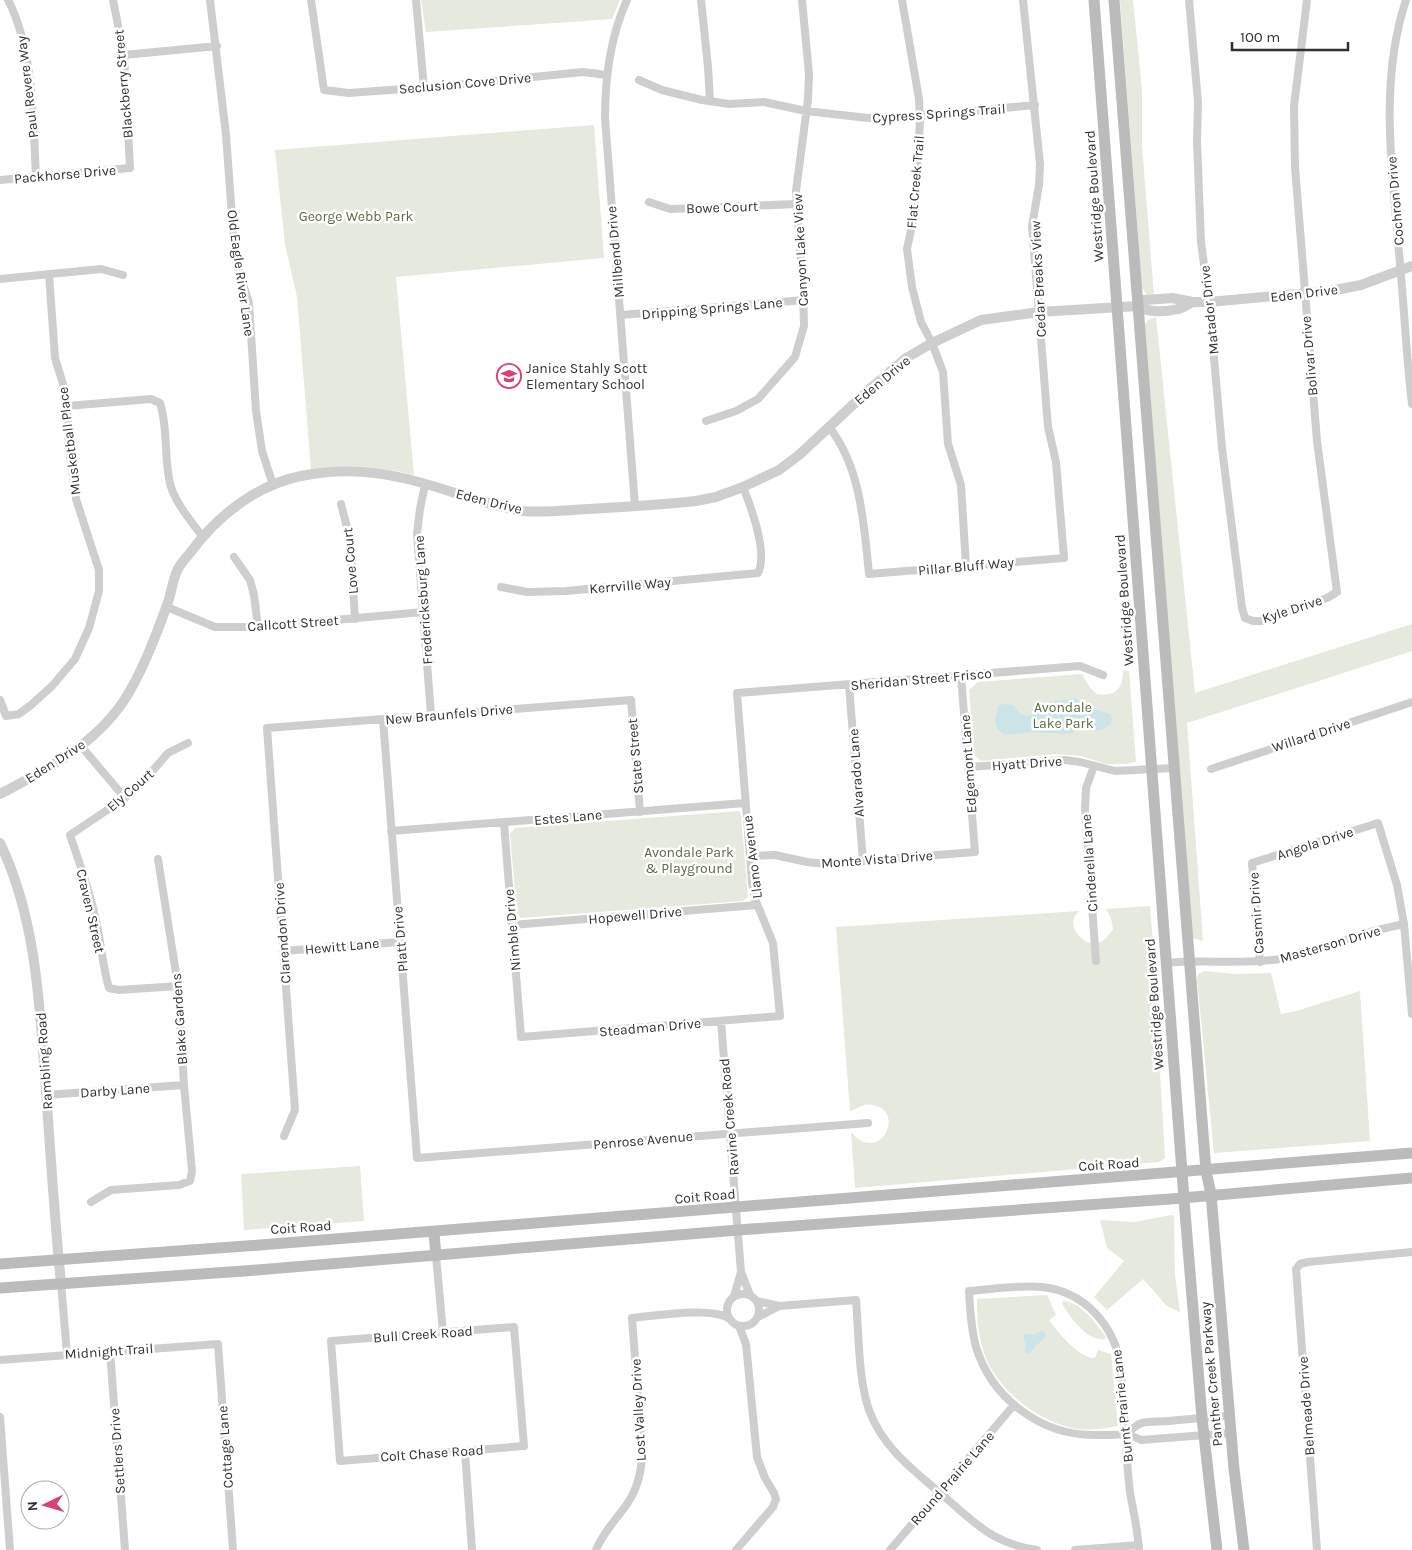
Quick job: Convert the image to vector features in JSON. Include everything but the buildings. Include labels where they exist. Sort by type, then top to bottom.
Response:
[{"type":"main road","name":"Westridge Boulevard","points":[[1094,0],[1184,1197]]},
{"type":"main road","points":[[1114,0],[1206,1171],[1211,1194]]},
{"type":"main road","name":"Coit Road","points":[[0,1264],[434,1233],[1412,1153]]},
{"type":"main road","points":[[0,1288],[436,1256],[738,1230],[1412,1178]]},
{"type":"main road","name":"Panther Creek Parkway","points":[[1211,1194],[1229,1416],[1244,1550]]},
{"type":"main road","name":"Panther Creek Parkway","points":[[1184,1197],[1202,1418],[1217,1550]]},
{"type":"main road","points":[[434,1233],[436,1256]]},
{"type":"street","name":"Paul Revere Way","points":[[8,0],[16,15],[23,36],[27,61],[36,176]]},
{"type":"street","name":"Blackberry Street","points":[[113,0],[124,54],[130,168]]},
{"type":"street","name":"Old Eagle River Lane","points":[[210,0],[234,244],[237,265],[248,303],[256,411],[262,451],[273,485]]},
{"type":"street","name":"Seclusion Cove Drive","points":[[311,0],[324,90],[349,93],[424,88],[583,72],[607,75]]},
{"type":"street","points":[[416,0],[424,88]]},
{"type":"street","name":"Millbend Drive","points":[[627,0],[617,22],[607,75],[605,104],[606,146],[635,506]]},
{"type":"street","points":[[701,0],[710,101]]},
{"type":"street","name":"Canyon Lake View","points":[[706,421],[736,411],[758,399],[795,357],[804,326],[804,300],[796,191],[809,74],[802,0]]},
{"type":"street","name":"Flat Creek Trail","points":[[902,0],[919,99],[920,116],[914,216],[907,249],[912,287],[921,322],[932,343],[943,372],[948,444],[961,485],[966,566]]},
{"type":"street","name":"Cedar Breaks View","points":[[1023,0],[1040,164],[1040,185],[1032,226],[1048,427],[1056,462],[1064,558]]},
{"type":"street","name":"Matador Drive","points":[[1189,0],[1198,102],[1197,142],[1201,242],[1209,302],[1222,448],[1242,608],[1245,618]]},
{"type":"street","name":"Bolivar Drive","points":[[1307,0],[1294,106],[1295,167],[1316,441],[1338,592]]},
{"type":"street","name":"Cochron Drive","points":[[1406,0],[1398,24],[1392,81],[1390,146],[1412,404]]},
{"type":"street","points":[[124,54],[216,46]]},
{"type":"street","name":"Cypress Springs Trail","points":[[639,80],[662,90],[710,101],[729,104],[764,102],[806,112],[868,118],[920,116],[1035,105]]},
{"type":"street","name":"Packhorse Drive","points":[[0,180],[130,168]]},
{"type":"street","name":"Bowe Court","points":[[649,202],[670,209],[797,204]]},
{"type":"street","name":"Eden Drive","points":[[0,794],[49,768],[81,746],[99,729],[122,702],[140,669],[166,607],[178,570],[202,536],[245,500],[273,485],[299,476],[328,472],[378,474],[404,478],[488,503],[527,511],[543,512],[696,501],[716,497],[743,487],[779,470],[799,455],[906,358],[932,343],[981,320],[1039,312],[1138,306],[1142,300],[1172,298],[1193,302],[1209,302],[1330,292],[1361,285],[1412,266]]},
{"type":"street","points":[[0,279],[100,269],[123,275]]},
{"type":"street","name":"Musketball Place","points":[[0,700],[6,716],[19,714],[52,686],[75,659],[89,628],[99,591],[99,570],[76,499],[69,448],[67,406],[55,358],[49,274]]},
{"type":"street","name":"Dripping Springs Lane","points":[[620,315],[804,300]]},
{"type":"street","points":[[67,406],[151,398],[160,404],[165,417],[168,470],[172,488],[180,507],[202,536]]},
{"type":"street","name":"Pillar Bluff Way","points":[[829,428],[838,439],[850,467],[861,502],[869,574],[1064,558]]},
{"type":"street","name":"Fredericksburg Lane","points":[[425,485],[417,534],[431,715]]},
{"type":"street","name":"Kerrville Way","points":[[501,587],[527,592],[566,591],[758,573],[761,568],[761,556],[757,529],[743,487]]},
{"type":"street","name":"Love Court","points":[[341,504],[350,539],[355,619]]},
{"type":"street","points":[[234,557],[250,580],[258,627]]},
{"type":"street","name":"Kyle Drive","points":[[1245,618],[1252,621],[1262,620],[1327,598],[1338,592]]},
{"type":"street","name":"Callcott Street","points":[[166,607],[215,627],[258,627],[423,612]]},
{"type":"street","name":"Sheridan Street Frisco","points":[[737,694],[1080,666],[1103,675]]},
{"type":"street","name":"Edgemont Lane","points":[[961,676],[975,852]]},
{"type":"street","name":"Alvarado Lane","points":[[849,684],[863,861]]},
{"type":"street","name":"Llano Avenue","points":[[737,694],[752,887],[757,905],[770,931],[774,948],[780,1016]]},
{"type":"street","name":"New Braunfels Drive","points":[[267,728],[631,700]]},
{"type":"street","name":"State Street","points":[[631,700],[640,812]]},
{"type":"street","name":"Willard Drive","points":[[1211,769],[1412,702]]},
{"type":"street","name":"Platt Drive","points":[[383,719],[417,1158]]},
{"type":"street","name":"Clarendon Drive","points":[[267,728],[295,1110],[284,1136]]},
{"type":"street","name":"Ely Court","points":[[70,835],[125,798],[168,753],[188,743]]},
{"type":"street","points":[[81,746],[125,798]]},
{"type":"street","name":"Hyatt Drive","points":[[969,767],[1065,760],[1115,771],[1174,768]]},
{"type":"street","name":"Cinderella Lane","points":[[1094,766],[1086,788],[1085,808],[1096,962]]},
{"type":"street","name":"Estes Lane","points":[[392,831],[746,804]]},
{"type":"street","name":"Nimble Drive","points":[[504,822],[521,1037]]},
{"type":"street","name":"Angola Drive","points":[[1252,863],[1378,823],[1397,884],[1404,924]]},
{"type":"street","name":"Craven Street","points":[[70,835],[83,872],[95,917],[109,988],[119,990],[178,986]]},
{"type":"street","name":"Rambling Road","points":[[0,843],[18,887],[28,926],[39,989],[61,1283]]},
{"type":"street","name":"Monte Vista Drive","points":[[750,856],[775,855],[817,864],[975,852]]},
{"type":"street","name":"Blake Gardens","points":[[91,1202],[111,1190],[179,1185],[190,1181],[192,1171],[178,986],[158,859]]},
{"type":"street","name":"Casmir Drive","points":[[1252,863],[1260,962]]},
{"type":"street","name":"Hopewell Drive","points":[[512,925],[757,905]]},
{"type":"street","points":[[1404,924],[1412,1014]]},
{"type":"street","name":"Masterson Drive","points":[[1166,963],[1190,961],[1260,962],[1303,954],[1370,932],[1404,924]]},
{"type":"street","name":"Hewitt Lane","points":[[283,951],[400,942]]},
{"type":"street","name":"Steadman Drive","points":[[521,1037],[780,1016]]},
{"type":"street","name":"Ravine Creek Road","points":[[721,1021],[741,1272],[754,1298]]},
{"type":"street","name":"Darby Lane","points":[[46,1094],[184,1085]]},
{"type":"street","name":"Penrose Avenue","points":[[417,1158],[868,1123]]},
{"type":"street","name":"Belmeade Drive","points":[[1317,1550],[1296,1269],[1300,1264],[1308,1262],[1412,1252]]},
{"type":"street","points":[[436,1256],[443,1332]]},
{"type":"street","name":"Ravine Creek Road","points":[[731,1300],[741,1272]]},
{"type":"street","points":[[61,1283],[67,1354]]},
{"type":"street","name":"Burnt Prairie Lane","points":[[1014,1405],[994,1384],[980,1358],[972,1330],[968,1291],[1043,1287],[1068,1294],[1090,1308],[1107,1327],[1118,1351],[1121,1368],[1130,1491],[1139,1547]]},
{"type":"street","points":[[710,1312],[742,1294],[779,1306],[856,1300],[862,1379],[872,1418],[882,1436],[894,1452],[978,1526],[1012,1544],[1037,1550]]},
{"type":"street","points":[[746,1344],[760,1309],[754,1298]]},
{"type":"street","points":[[730,1319],[727,1311],[731,1300]]},
{"type":"street","points":[[739,1326],[747,1326],[779,1306]]},
{"type":"street","points":[[710,1312],[726,1316],[739,1326],[746,1344],[756,1450],[761,1471],[776,1499],[773,1507],[736,1550]]},
{"type":"street","name":"Lost Valley Drive","points":[[596,1550],[608,1528],[630,1498],[637,1483],[641,1467],[642,1451],[632,1318],[710,1312]]},
{"type":"street","name":"Bull Creek Road","points":[[340,1461],[331,1341],[514,1327],[524,1446]]},
{"type":"street","name":"Midnight Trail","points":[[0,1360],[218,1344]]},
{"type":"street","name":"Cottage Lane","points":[[218,1344],[233,1550]]},
{"type":"street","name":"Settlers Drive","points":[[110,1351],[125,1550]]},
{"type":"street","points":[[1014,1405],[1038,1422],[1066,1432],[1095,1435],[1126,1433],[1141,1440],[1231,1433]]},
{"type":"street","name":"Round Prairie Lane","points":[[890,1550],[1014,1405]]},
{"type":"street","points":[[1126,1433],[1141,1423],[1229,1416]]},
{"type":"street","points":[[0,1417],[10,1550]]},
{"type":"street","name":"Colt Chase Road","points":[[340,1461],[524,1446]]},
{"type":"street","points":[[464,1451],[472,1550]]},
{"type":"street","points":[[1075,1550],[1139,1547]]},
{"type":"green space","points":[[421,0],[620,0],[612,19],[426,32]]},
{"type":"green space","points":[[1120,0],[1133,0],[1142,90],[1142,146],[1154,296],[1147,296],[1142,287]]},
{"type":"green space","name":"George Webb Park","points":[[594,125],[604,258],[396,277],[414,475],[362,466],[311,469],[297,297],[285,244],[275,150]]},
{"type":"green space","points":[[1156,317],[1195,693],[1412,624],[1412,651],[1187,723],[1203,941],[1192,938],[1145,325],[1148,320]]},
{"type":"green space","name":"Avondale Lake Park","points":[[1123,671],[1129,671],[1136,762],[1106,764],[1081,756],[1055,754],[981,761],[974,755],[969,690],[978,682],[1082,674],[1097,694],[1105,695],[1117,691],[1122,682]]},
{"type":"green space","name":"Avondale Park & Playground","points":[[739,811],[741,815],[748,897],[743,901],[521,918],[517,913],[510,834],[515,828]]},
{"type":"green space","points":[[1150,906],[1160,1035],[1159,1055],[1165,1158],[1159,1162],[855,1188],[851,1132],[860,1141],[872,1143],[885,1135],[889,1121],[887,1114],[881,1108],[872,1105],[863,1105],[850,1111],[836,927],[1079,911],[1074,917],[1073,923],[1076,932],[1088,942],[1098,943],[1105,939],[1113,929],[1111,918],[1106,909]]},
{"type":"green space","points":[[1205,971],[1236,974],[1271,973],[1281,1014],[1360,991],[1370,1141],[1214,1153],[1197,979],[1198,974]]},
{"type":"green space","points":[[360,1166],[364,1221],[244,1230],[241,1174]]},
{"type":"green space","points":[[1174,1216],[1175,1275],[1180,1312],[1167,1306],[1143,1279],[1107,1310],[1094,1297],[1124,1261],[1107,1248],[1100,1220],[1135,1222]]},
{"type":"green space","points":[[1047,1295],[1056,1315],[1049,1320],[1069,1344],[1089,1357],[1095,1358],[1098,1350],[1111,1354],[1118,1426],[1077,1429],[1044,1418],[1019,1401],[1007,1390],[990,1366],[980,1340],[977,1299]]},
{"type":"green space","points":[[1063,1301],[1076,1305],[1088,1314],[1106,1337],[1105,1339],[1092,1337],[1086,1333],[1074,1321],[1062,1303]]},
{"type":"water","points":[[1075,698],[1086,706],[1110,714],[1111,724],[1102,730],[1081,729],[1069,734],[1033,732],[1005,735],[997,729],[995,721],[998,706],[1002,704],[1013,705],[1020,714],[1031,716],[1038,706]]},
{"type":"water","points":[[1041,1331],[1046,1336],[1030,1354],[1025,1352],[1026,1345],[1023,1336],[1026,1334],[1034,1335]]},
{"type":"place","name":"Janice Stahly Scott Elementary School","points":[[509,376]]}]
